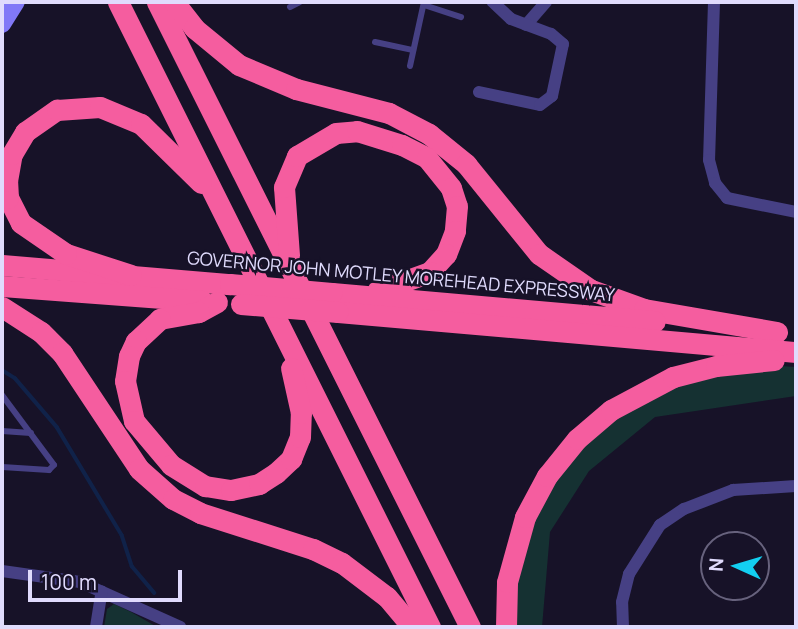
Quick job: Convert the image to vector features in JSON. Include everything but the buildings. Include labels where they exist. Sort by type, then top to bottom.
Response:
[{"type":"highway","points":[[118,2],[430,627]]},
{"type":"highway","points":[[156,2],[470,627]]},
{"type":"highway","points":[[174,2],[194,27],[239,65],[296,89],[389,113],[429,134],[466,164],[539,254],[591,290],[644,309],[787,332]]},
{"type":"highway","points":[[131,275],[66,254],[45,244],[22,223],[8,198],[7,181],[12,154],[25,132],[57,110],[100,107],[141,124],[174,154],[190,177],[210,188]]},
{"type":"highway","points":[[290,268],[283,207],[288,170],[309,145],[336,133],[377,135],[426,158],[442,173],[457,206],[455,231],[446,254],[430,272],[365,296]]},
{"type":"highway","name":"GOVERNOR JOHN MOTLEY MOREHEAD EXPRESSWAY","points":[[2,264],[230,284],[335,303],[796,353]]},
{"type":"highway","name":"GOVERNOR JOHN MOTLEY MOREHEAD EXPRESSWAY","points":[[2,286],[240,304],[335,303],[365,296],[787,332]]},
{"type":"highway","points":[[216,302],[199,312],[160,319],[136,341],[129,356],[125,381],[134,421],[180,471],[205,486],[231,490],[259,484],[291,459],[300,438],[301,413],[291,377],[291,352]]},
{"type":"highway","points":[[2,307],[41,332],[62,353],[139,469],[173,499],[200,513],[313,549],[342,563],[387,597],[412,627]]},
{"type":"highway","points":[[506,627],[509,570],[524,517],[547,476],[577,439],[621,403],[673,377],[796,353]]},
{"type":"main road","points":[[2,24],[14,3]]},
{"type":"street","points":[[479,92],[533,105],[552,96],[563,44],[551,34],[511,19],[493,2]]},
{"type":"street","points":[[526,25],[545,2]]},
{"type":"street","points":[[714,2],[709,160],[715,183],[727,198],[796,212]]},
{"type":"street","points":[[623,627],[622,602],[641,549],[660,526],[706,498],[733,490],[796,486]]},
{"type":"street","points":[[2,571],[55,576],[102,591],[180,627]]},
{"type":"street","points":[[96,627],[102,591]]},
{"type":"lane","points":[[290,7],[300,2]]},
{"type":"lane","points":[[410,66],[424,4],[461,17]]},
{"type":"lane","points":[[374,42],[413,50]]},
{"type":"lane","points":[[2,395],[5,404],[53,461],[53,469],[2,467]]},
{"type":"lane","points":[[2,430],[31,433]]},
{"type":"green space","points":[[796,367],[796,396],[655,417],[589,471],[550,532],[542,627],[514,627],[515,584],[533,518],[569,458],[636,402],[709,373]]},
{"type":"green space","points":[[114,604],[157,627],[104,627],[107,609]]},
{"type":"waterway","points":[[2,370],[15,378],[57,427],[122,535],[132,566],[155,593]]}]
